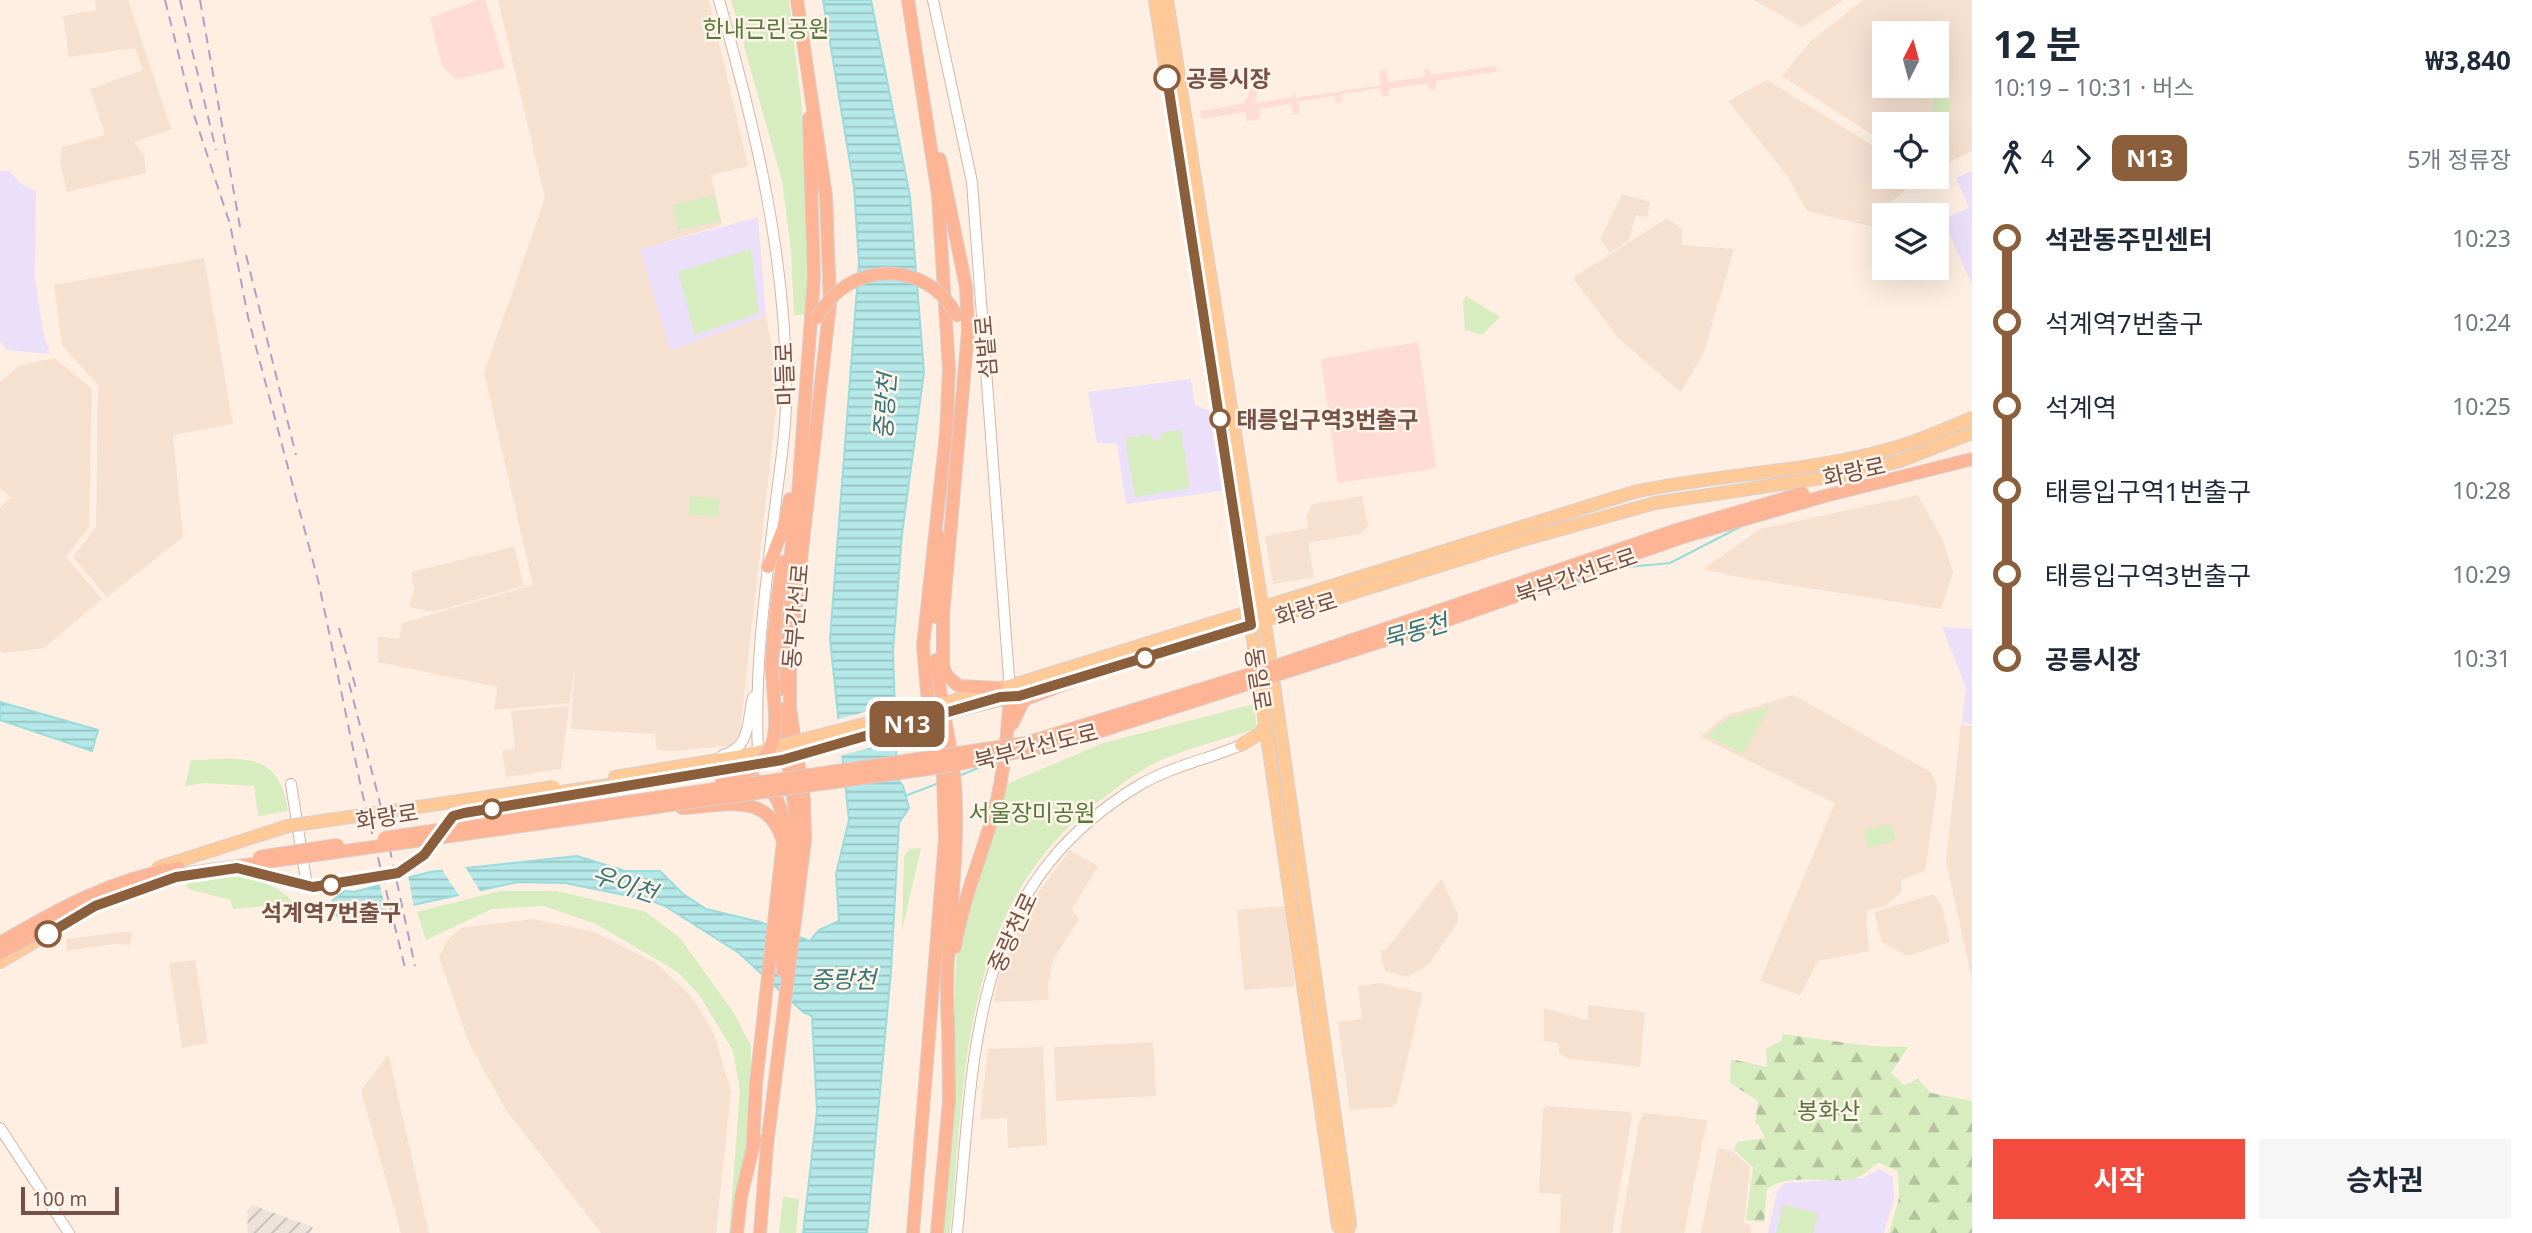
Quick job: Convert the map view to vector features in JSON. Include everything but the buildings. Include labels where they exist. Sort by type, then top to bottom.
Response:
[{"type":"highway","name":"동부간선로","points":[[760,1233],[769,1077],[785,989],[805,821],[790,709],[790,656],[830,304],[827,208],[797,0]]},
{"type":"highway","points":[[908,0],[925,100],[945,269],[950,369],[946,434],[923,646],[927,692],[948,774]]},
{"type":"highway","points":[[753,1145],[769,1077],[781,948],[795,889],[795,809],[780,719],[779,666],[810,346],[815,244],[809,146],[810,87]]},
{"type":"highway","points":[[925,100],[951,202],[966,287],[966,359],[954,483],[935,601],[934,651],[948,774],[945,971],[949,1101],[937,1233]]},
{"type":"highway","points":[[810,346],[817,318],[828,301],[845,285],[866,276],[886,273],[906,275],[927,283],[945,298],[957,316],[964,335],[966,359]]},
{"type":"highway","points":[[768,567],[784,526],[802,427]]},
{"type":"highway","name":"북부간선도로","points":[[0,953],[99,900],[181,874],[636,805],[1057,735],[1296,659],[1714,518],[1972,451]]},
{"type":"highway","name":"북부간선도로","points":[[0,944],[96,890],[151,872],[636,805],[949,766],[1063,743],[1443,621],[1683,537],[1813,499],[1972,459]]},
{"type":"highway","points":[[948,1025],[957,932],[997,800],[1009,731],[1006,690],[959,686],[944,670],[943,616],[953,523],[954,483]]},
{"type":"highway","points":[[636,805],[737,776],[757,766],[768,753],[774,730],[772,664],[791,491]]},
{"type":"highway","points":[[1009,731],[1024,701],[1088,675]]},
{"type":"highway","points":[[758,759],[761,781],[780,806],[795,889]]},
{"type":"highway","points":[[715,765],[767,788]]},
{"type":"highway","points":[[636,805],[742,804],[764,813],[779,831],[783,861],[759,1056],[753,1145],[737,1233]]},
{"type":"highway","points":[[913,1233],[945,911]]},
{"type":"highway","points":[[781,948],[785,989]]},
{"type":"main road","name":"마들로","points":[[719,0],[766,186],[776,260],[786,401],[757,677],[758,759]]},
{"type":"main road","name":"섬밭로","points":[[933,0],[972,182],[1006,690]]},
{"type":"main road","name":"동일로","points":[[1155,0],[1256,616],[1269,650],[1306,974],[1341,1203],[1350,1224],[1345,1233]]},
{"type":"main road","name":"동일로","points":[[1167,0],[1256,616],[1255,654],[1295,892]]},
{"type":"main road","name":"화랑로","points":[[1006,690],[1088,675],[1256,616],[1633,492],[1686,481],[1846,460],[1898,447],[1972,418]]},
{"type":"main road","name":"화랑로","points":[[0,944],[83,899],[160,869],[288,826],[758,759],[782,760],[1256,616],[1655,503],[1857,472],[1917,455],[1972,433]]},
{"type":"main road","points":[[715,765],[744,743],[757,677]]},
{"type":"main road","name":"화랑로","points":[[758,759],[779,746],[946,708]]},
{"type":"main road","points":[[1241,745],[1261,733],[1266,723]]},
{"type":"main road","points":[[1241,745],[1269,747]]},
{"type":"main road","name":"중랑천로","points":[[957,1233],[980,1022],[996,956],[1020,906],[1042,872],[1066,844],[1122,797],[1172,768],[1241,745]]},
{"type":"main road","points":[[291,784],[307,886]]},
{"type":"main road","name":"화랑로","points":[[0,962],[160,869]]},
{"type":"main road","points":[[0,1128],[69,1233]]},
{"type":"shaded area","points":[[95,0],[128,0],[171,129],[134,142],[144,155],[146,173],[67,192],[60,161],[62,147],[105,135],[90,89],[143,70],[135,48],[69,57],[63,16],[96,10]]},
{"type":"shaded area","points":[[478,0],[485,0],[505,68],[456,79],[442,66],[430,18]]},
{"type":"shaded area","points":[[498,0],[709,0],[748,166],[711,175],[722,225],[641,249],[670,351],[766,316],[778,392],[740,732],[733,745],[676,751],[657,750],[655,734],[571,729],[575,664],[570,703],[494,710],[497,687],[378,662],[378,636],[399,639],[402,623],[533,585],[484,373],[545,198]]},
{"type":"shaded area","points":[[1753,0],[1844,0],[1802,27]]},
{"type":"shaded area","points":[[1863,0],[1972,0],[1972,151],[1949,162],[1949,112],[1872,112],[1872,135],[1782,76],[1810,42]]},
{"type":"shaded area","points":[[1496,66],[1497,71],[1494,72],[1436,81],[1436,89],[1429,90],[1428,83],[1388,89],[1389,96],[1382,97],[1380,88],[1341,94],[1342,102],[1336,103],[1335,96],[1298,102],[1300,114],[1293,115],[1291,104],[1259,109],[1260,119],[1247,121],[1245,112],[1201,119],[1200,111],[1245,103],[1250,88],[1258,91],[1255,103],[1292,97],[1295,93],[1296,98],[1381,85],[1379,71],[1386,70],[1388,82],[1425,77],[1424,70],[1429,69],[1431,75]]},
{"type":"shaded area","points":[[1767,80],[1872,145],[1872,189],[1906,189],[1890,203],[1872,203],[1872,227],[1807,211],[1788,177],[1728,101]]},
{"type":"shaded area","points":[[0,171],[9,171],[21,184],[36,191],[35,277],[43,332],[50,354],[6,350],[0,341]]},
{"type":"shaded area","points":[[1972,171],[1972,285],[1949,233],[1949,216],[1969,208],[1956,178]]},
{"type":"shaded area","points":[[1622,194],[1651,202],[1647,217],[1636,215],[1629,240],[1610,253],[1600,239]]},
{"type":"shaded area","points":[[758,217],[766,316],[670,351],[640,249]]},
{"type":"shaded area","points":[[1667,218],[1682,229],[1682,245],[1734,249],[1704,352],[1681,392],[1619,339],[1573,278]]},
{"type":"shaded area","points":[[204,258],[233,424],[173,435],[183,537],[107,597],[73,557],[96,527],[98,385],[62,345],[54,285]]},
{"type":"shaded area","points":[[1418,342],[1436,466],[1433,469],[1338,483],[1321,359]]},
{"type":"shaded area","points":[[55,358],[92,389],[89,527],[66,557],[102,599],[44,648],[4,653],[0,652],[0,508],[11,498],[0,488],[0,382],[20,365]]},
{"type":"shaded area","points":[[1191,379],[1195,405],[1209,411],[1223,491],[1126,504],[1117,444],[1097,443],[1088,392]]},
{"type":"shaded area","points":[[1918,495],[1944,543],[1953,572],[1941,609],[1703,569],[1760,529]]},
{"type":"shaded area","points":[[1362,496],[1368,526],[1360,534],[1308,543],[1314,577],[1273,584],[1265,536],[1308,528],[1306,517],[1312,504]]},
{"type":"shaded area","points":[[514,547],[524,586],[433,612],[409,607],[414,589],[411,572]]},
{"type":"shaded area","points":[[1942,627],[1972,629],[1972,724],[1962,723],[1966,688]]},
{"type":"shaded area","points":[[1793,695],[1931,772],[1937,787],[1925,871],[1901,880],[1902,891],[1886,906],[1866,911],[1869,951],[1818,961],[1800,995],[1760,981],[1835,803],[1700,737],[1725,716]]},
{"type":"shaded area","points":[[569,706],[561,769],[506,777],[502,751],[515,749],[511,711]]},
{"type":"shaded area","points":[[1961,725],[1972,726],[1972,980],[1946,861]]},
{"type":"shaded area","points":[[1070,850],[1098,866],[1072,909],[1079,919],[1053,960],[1048,984],[1049,1000],[994,1002],[998,979],[1015,938],[1040,890]]},
{"type":"shaded area","points":[[1441,879],[1458,914],[1458,922],[1429,964],[1408,977],[1385,971],[1380,951],[1386,950]]},
{"type":"shaded area","points":[[1934,894],[1942,907],[1950,942],[1908,956],[1882,942],[1874,912]]},
{"type":"shaded area","points":[[1285,906],[1295,986],[1244,990],[1237,910]]},
{"type":"shaded area","points":[[533,919],[594,932],[656,963],[692,997],[714,1034],[731,1091],[716,1233],[601,1233],[506,1110],[469,1043],[439,957],[447,941],[461,928]]},
{"type":"shaded area","points":[[132,931],[130,945],[114,944],[67,951],[66,939]]},
{"type":"shaded area","points":[[195,960],[208,1043],[182,1048],[169,963]]},
{"type":"shaded area","points":[[1380,983],[1423,993],[1397,1102],[1393,1107],[1350,1110],[1338,1022],[1362,1019],[1358,986]]},
{"type":"shaded area","points":[[1589,1005],[1645,1012],[1640,1067],[1566,1058],[1559,1053],[1559,1043],[1544,1041],[1544,1008],[1587,1020]]},
{"type":"shaded area","points":[[1153,1042],[1156,1096],[1056,1101],[1054,1047]]},
{"type":"shaded area","points":[[1043,1047],[1047,1145],[1008,1148],[1007,1118],[980,1119],[988,1049]]},
{"type":"shaded area","points":[[387,1056],[429,1233],[401,1233],[362,1094],[362,1089]]},
{"type":"shaded area","points":[[1547,1106],[1629,1112],[1632,1116],[1612,1233],[1560,1233],[1561,1194],[1539,1193],[1543,1108]]},
{"type":"shaded area","points":[[1644,1113],[1707,1120],[1684,1233],[1620,1233],[1639,1122]]},
{"type":"shaded area","points":[[1718,1148],[1732,1151],[1750,1167],[1744,1222],[1751,1227],[1751,1233],[1701,1233]]},
{"type":"shaded area","points":[[1880,1169],[1893,1177],[1894,1199],[1884,1233],[1768,1233],[1777,1191],[1785,1183],[1863,1178]]},
{"type":"shaded area","points":[[252,1205],[313,1227],[310,1233],[248,1233],[247,1211]]},
{"type":"green space","name":"한내근린공원","points":[[731,0],[789,0],[807,158],[811,237],[807,315],[794,315],[791,250],[782,181]]},
{"type":"green space","points":[[1933,98],[1950,98],[1949,113],[1932,112]]},
{"type":"green space","points":[[715,195],[721,221],[678,230],[673,204]]},
{"type":"green space","points":[[751,249],[759,313],[695,335],[678,272]]},
{"type":"green space","points":[[1466,296],[1500,317],[1482,335],[1465,330],[1463,302]]},
{"type":"green space","points":[[1181,430],[1190,488],[1135,497],[1125,438],[1151,434],[1152,440],[1161,439],[1160,433]]},
{"type":"green space","points":[[690,496],[720,499],[718,517],[688,514]]},
{"type":"green space","name":"서울장미공원","points":[[1254,704],[1257,729],[1177,754],[1131,777],[1099,801],[1053,844],[1019,891],[995,943],[978,998],[967,1055],[950,1233],[941,1233],[957,948],[1002,786],[1103,743]]},
{"type":"green space","points":[[1770,706],[1743,754],[1707,736],[1729,718]]},
{"type":"green space","points":[[242,759],[267,767],[283,791],[288,811],[258,816],[254,786],[204,783],[185,786],[191,760]]},
{"type":"green space","points":[[1891,823],[1896,840],[1868,848],[1863,831]]},
{"type":"green space","points":[[921,848],[902,931],[904,857],[909,849]]},
{"type":"green space","points":[[232,876],[254,879],[274,887],[292,901],[304,919],[269,906],[233,909],[230,900],[188,889],[185,882]]},
{"type":"green space","points":[[500,891],[557,891],[646,912],[680,938],[734,1013],[751,1046],[752,1145],[737,1233],[729,1233],[740,1091],[733,1051],[700,996],[678,972],[596,924],[544,906],[492,909],[426,940],[417,912]]},
{"type":"green space","name":"봉화산","points":[[1782,1034],[1870,1046],[1908,1047],[1891,1073],[1904,1085],[1918,1079],[1931,1093],[1972,1101],[1972,1233],[1889,1233],[1899,1198],[1898,1171],[1879,1163],[1851,1179],[1801,1180],[1777,1184],[1767,1190],[1764,1222],[1746,1220],[1753,1167],[1734,1150],[1737,1142],[1765,1138],[1758,1124],[1755,1124],[1758,1101],[1730,1083],[1731,1059],[1767,1067],[1766,1049],[1782,1040]]},
{"type":"green space","points":[[783,1197],[799,1199],[796,1233],[779,1233]]},
{"type":"green space","points":[[1783,1205],[1818,1213],[1813,1233],[1776,1233]]},
{"type":"water","name":"중랑천","points":[[823,0],[871,0],[910,196],[924,372],[902,534],[893,651],[897,778],[903,786],[909,808],[899,823],[891,971],[867,1233],[803,1233],[817,1111],[812,1016],[803,1012],[739,953],[665,906],[649,900],[565,883],[518,882],[354,918],[329,915],[333,900],[345,891],[354,892],[430,872],[577,856],[625,871],[660,871],[683,894],[706,909],[760,922],[810,941],[819,930],[839,921],[836,874],[849,820],[830,639],[859,263],[854,187]]},
{"type":"water","points":[[0,702],[98,730],[92,751],[0,720]]},
{"type":"pier","points":[[898,703],[899,740],[839,756],[835,720]]},
{"type":"pier","points":[[464,865],[481,893],[460,897],[441,868]]},
{"type":"pier","points":[[408,875],[414,908],[387,914],[379,882]]},
{"type":"waterway","name":"묵동천","points":[[1555,589],[1628,567],[1670,563],[1740,527]]},
{"type":"waterway","name":"묵동천","points":[[961,775],[988,764]]},
{"type":"waterway","name":"묵동천","points":[[905,796],[939,783]]},
{"type":"railway","points":[[165,0],[193,112],[230,224],[248,317],[319,584],[362,792],[405,968]]},
{"type":"railway","points":[[180,0],[216,150]]},
{"type":"railway","points":[[200,0],[240,227]]},
{"type":"railway","points":[[246,255],[296,455]]},
{"type":"railway","points":[[339,628],[357,692]]},
{"type":"railway","points":[[349,683],[379,799],[415,966]]},
{"type":"bus line","name":"N13","points":[[48,934],[123,893],[176,877],[237,868],[313,887],[398,873],[424,855],[453,816],[602,791],[647,780],[782,760],[1000,697],[1019,696],[1251,625],[1167,78]]},
{"type":"place","name":"공릉시장","points":[[1167,78]]},
{"type":"place","name":"태릉입구역3번출구","points":[[1220,419]]},
{"type":"place","name":"석계역7번출구","points":[[331,885]]},
{"type":"water label","name":"우이천","points":[[625,883]]}]
